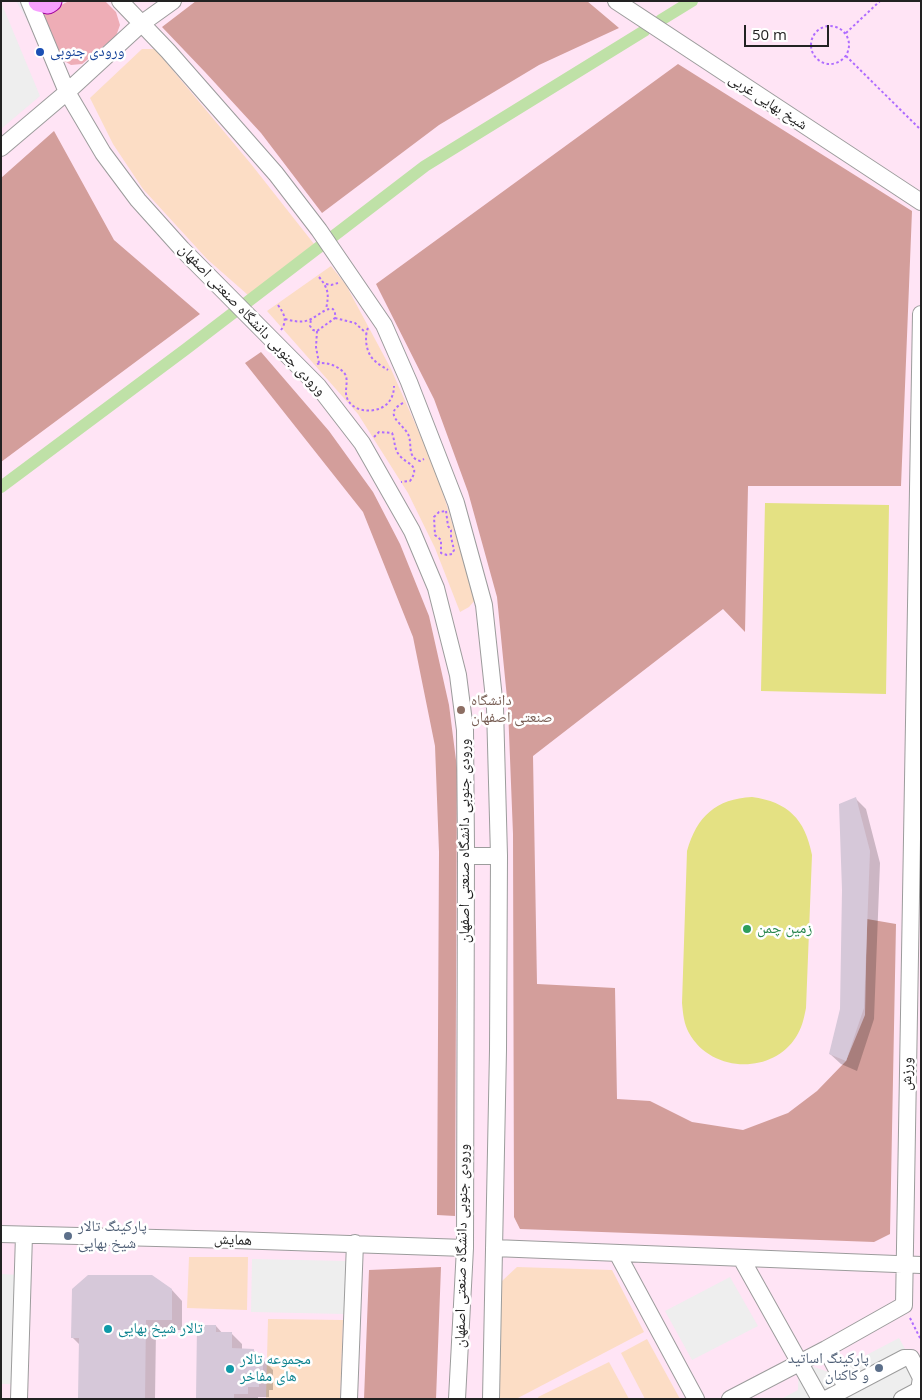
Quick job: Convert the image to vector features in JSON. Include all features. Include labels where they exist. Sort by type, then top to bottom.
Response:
[{"type":"main road","points":[[39,1],[48,3],[51,1]]},
{"type":"street","name":"ورودی جنوبی دانشگاه صنعتی اصفهان","points":[[29,1],[67,92],[103,153],[138,200],[318,386],[366,450],[412,531],[436,588],[458,675],[464,730],[466,856],[465,1248],[458,1399]]},
{"type":"street","name":"ورودی جنوبی دانشگاه صنعتی اصفهان","points":[[120,1],[222,110],[276,174],[319,230],[378,316],[418,403],[456,503],[484,605],[495,708],[499,856],[491,1399]]},
{"type":"street","points":[[1,148],[67,92],[141,24],[173,1]]},
{"type":"street","name":"شیخ بهایی غربی","points":[[616,1],[921,202]]},
{"type":"street","name":"ورزش","points":[[904,1305],[921,314]]},
{"type":"street","points":[[466,856],[499,856]]},
{"type":"street","name":"همایش","points":[[1,1234],[355,1243],[465,1248]]},
{"type":"street","points":[[20,1399],[24,1235]]},
{"type":"street","points":[[349,1399],[355,1243]]},
{"type":"street","points":[[494,1248],[921,1266]]},
{"type":"street","points":[[617,1253],[696,1399]]},
{"type":"street","points":[[741,1258],[820,1399]]},
{"type":"street","points":[[730,1399],[826,1349],[904,1305]]},
{"type":"street","points":[[826,1349],[846,1387]]},
{"type":"street","points":[[826,1399],[904,1358],[912,1358],[921,1378],[919,1390],[902,1399]]},
{"type":"path","points":[[846,33],[880,1]]},
{"type":"path","points":[[835,26],[846,33],[850,45],[846,56],[837,63],[824,64],[814,56],[811,43],[813,37],[822,28],[835,26]]},
{"type":"path","points":[[846,56],[921,130]]},
{"type":"path","points":[[319,277],[327,288],[328,300],[326,309]]},
{"type":"path","points":[[269,336],[284,326],[285,319],[278,305]]},
{"type":"path","points":[[285,319],[300,322],[311,319],[330,308],[334,310],[335,318]]},
{"type":"path","points":[[378,316],[370,324],[366,333],[368,352],[371,358],[391,373]]},
{"type":"path","points":[[317,330],[335,318],[355,323],[366,333]]},
{"type":"path","points":[[311,319],[310,326],[313,330],[317,330]]},
{"type":"path","points":[[317,330],[316,348],[319,363]]},
{"type":"path","points":[[304,372],[319,363],[332,364],[345,374],[347,380],[346,396],[352,404],[364,411],[384,407],[393,394],[394,380]]},
{"type":"path","points":[[418,403],[403,402],[398,405],[394,415],[396,421],[409,435],[411,456],[415,460],[420,461],[424,459],[434,447]]},
{"type":"path","points":[[366,450],[375,436],[380,432],[387,431],[392,433],[399,456],[412,464],[415,471],[410,481],[385,485]]},
{"type":"path","points":[[446,511],[448,526],[452,533],[454,550],[452,554],[441,553],[440,540],[434,532],[434,517],[439,512],[446,511]]},
{"type":"path","points":[[904,1305],[921,1340]]},
{"type":"shaded area","name":"دانشگاه صنعتی اصفهان","points":[[1,1],[16,1],[28,22],[67,1],[921,1],[921,1399],[1,1399]]},
{"type":"shaded area","points":[[69,1],[105,1],[116,12],[120,25],[116,36],[82,64],[71,65],[61,59],[39,10],[51,10]]},
{"type":"shaded area","points":[[196,1],[587,1],[619,28],[539,65],[439,125],[322,213],[261,133],[162,27]]},
{"type":"shaded area","points":[[1,2],[40,96],[1,129]]},
{"type":"shaded area","points":[[142,49],[155,49],[251,164],[314,244],[248,295],[207,259],[143,189],[113,144],[90,98]]},
{"type":"shaded area","points":[[678,64],[912,211],[901,486],[748,486],[745,632],[723,609],[533,756],[537,984],[615,988],[617,1099],[650,1101],[692,1122],[743,1130],[788,1113],[817,1091],[846,1061],[865,1015],[867,919],[896,924],[890,1234],[874,1242],[520,1229],[514,1217],[513,834],[508,708],[497,597],[468,492],[434,399],[376,284]]},
{"type":"shaded area","points":[[54,131],[114,240],[200,314],[1,462],[1,178]]},
{"type":"shaded area","points":[[331,266],[346,285],[391,369],[437,473],[475,600],[469,607],[460,612],[435,548],[408,493],[358,414],[267,311]]},
{"type":"shaded area","points":[[261,352],[329,431],[373,492],[400,544],[429,616],[449,705],[457,768],[455,1216],[437,1215],[439,852],[435,746],[413,637],[363,512],[245,363]]},
{"type":"shaded area","points":[[765,503],[889,505],[886,694],[761,691]]},
{"type":"shaded area","name":"زمین چمن","points":[[752,797],[776,803],[793,814],[805,831],[812,855],[806,1008],[803,1023],[796,1037],[785,1049],[772,1058],[757,1063],[742,1064],[726,1062],[712,1056],[699,1046],[689,1033],[683,1015],[687,851],[696,828],[710,812],[728,801]]},
{"type":"shaded area","points":[[189,1257],[248,1257],[247,1310],[187,1308]]},
{"type":"shaded area","points":[[252,1259],[346,1261],[345,1314],[251,1312]]},
{"type":"shaded area","points":[[441,1267],[436,1399],[364,1399],[369,1270]]},
{"type":"shaded area","points":[[517,1267],[612,1270],[644,1332],[516,1399],[497,1399],[502,1281]]},
{"type":"shaded area","points":[[1,1274],[20,1275],[17,1384],[1,1384]]},
{"type":"shaded area","points":[[730,1277],[758,1326],[692,1360],[665,1311]]},
{"type":"shaded area","points":[[268,1319],[343,1320],[340,1399],[266,1399]]},
{"type":"shaded area","name":"پارکینگ اساتید و کاکنان","points":[[899,1338],[921,1378],[909,1399],[781,1399],[798,1390],[799,1362],[832,1373]]},
{"type":"shaded area","points":[[647,1339],[680,1399],[645,1399],[621,1353]]},
{"type":"shaded area","points":[[609,1362],[629,1399],[539,1399],[538,1397]]},
{"type":"building","points":[[856,797],[870,851],[864,1008],[846,1061],[829,1054],[840,1009],[842,890],[839,804]]},
{"type":"building","name":"تالار شیخ بهایی","points":[[88,1275],[152,1275],[172,1289],[172,1320],[146,1320],[145,1399],[78,1399],[79,1338],[71,1338],[72,1289]]},
{"type":"building","name":"مجموعه تالار های مفاخر","points":[[197,1325],[216,1325],[216,1332],[232,1332],[232,1348],[254,1349],[254,1359],[263,1359],[263,1380],[259,1380],[259,1387],[248,1387],[248,1394],[234,1394],[234,1399],[196,1399]]},
{"type":"waterway","points":[[661,20],[692,1]]},
{"type":"waterway","points":[[1,487],[186,349],[425,166],[644,31]]},
{"type":"place","name":"ورودی جنوبی","points":[[40,52]]},
{"type":"place","name":"دانشگاه صنعتی اصفهان","points":[[461,710]]},
{"type":"place","name":"زمین چمن","points":[[747,929]]},
{"type":"place","name":"پارکینگ تالار شیخ بهایی","points":[[68,1236]]},
{"type":"place","name":"تالار شیخ بهایی","points":[[108,1329]]},
{"type":"place","name":"پارکینگ اساتید و کاکنان","points":[[879,1368]]},
{"type":"place","name":"مجموعه تالار های مفاخر","points":[[230,1369]]}]
